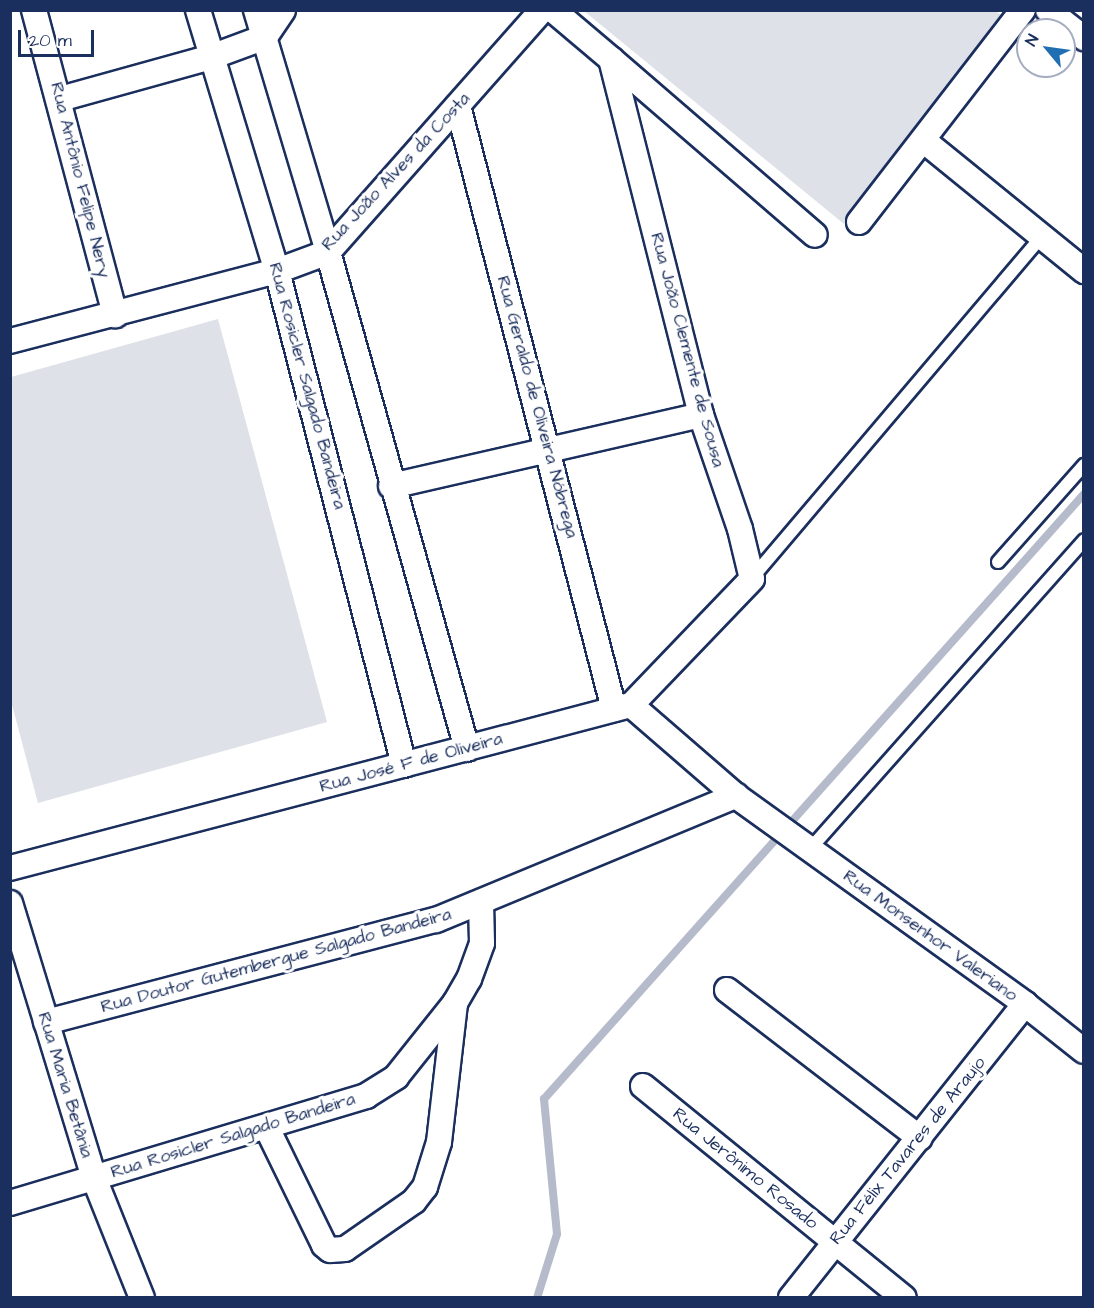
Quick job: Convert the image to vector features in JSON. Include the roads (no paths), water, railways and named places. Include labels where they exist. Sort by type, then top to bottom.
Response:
[{"type":"street","name":"Rua Antônio Felipe Nery","points":[[34,10],[60,99],[115,315]]},
{"type":"street","name":"Rua Rosicler Salgado Bandeira","points":[[198,10],[277,271],[404,765]]},
{"type":"street","points":[[256,10],[328,252],[391,486],[467,749]]},
{"type":"street","points":[[60,99],[211,57],[265,37],[283,10]]},
{"type":"street","name":"Rua João Alves da Costa","points":[[10,341],[277,271],[328,252],[542,10]]},
{"type":"street","points":[[553,10],[815,235]]},
{"type":"street","points":[[859,222],[1023,10]]},
{"type":"street","points":[[1048,10],[1083,38]]},
{"type":"street","name":"Rua João Clemente de Sousa","points":[[611,59],[701,415],[740,529],[752,579]]},
{"type":"street","name":"Rua Geraldo de Oliveira Nóbrega","points":[[458,106],[549,451],[622,707]]},
{"type":"street","points":[[923,140],[1083,271]]},
{"type":"street","points":[[391,486],[701,415]]},
{"type":"street","points":[[736,796],[622,707],[752,579]]},
{"type":"street","name":"Rua José F de Oliveira","points":[[10,868],[622,707]]},
{"type":"street","name":"Rua Monsenhor Valeriano","points":[[736,796],[1025,1004],[1083,1051]]},
{"type":"street","name":"Rua Doutor Gutembergue Salgado Bandeira","points":[[46,1022],[436,920],[736,796]]},
{"type":"street","name":"Rua Rosicler Salgado Bandeira","points":[[10,1203],[267,1128],[366,1096],[396,1077],[455,1003],[482,943],[481,902]]},
{"type":"street","name":"Rua Maria Betânia","points":[[10,903],[94,1178],[142,1298]]},
{"type":"street","points":[[727,990],[920,1138]]},
{"type":"street","points":[[267,1128],[324,1245],[330,1250],[345,1249],[414,1201],[425,1187],[439,1142],[455,1003]]},
{"type":"street","name":"Rua Félix Tavares de Araujo","points":[[791,1298],[1025,1004]]},
{"type":"street","name":"Rua Jerônimo Rosado","points":[[643,1086],[904,1298]]},
{"type":"lane","points":[[752,579],[1042,236]]},
{"type":"lane","points":[[998,562],[1083,465]]},
{"type":"lane","points":[[805,845],[1083,540]]},
{"type":"waterway","points":[[537,1298],[557,1234],[544,1099],[1084,494]]}]
